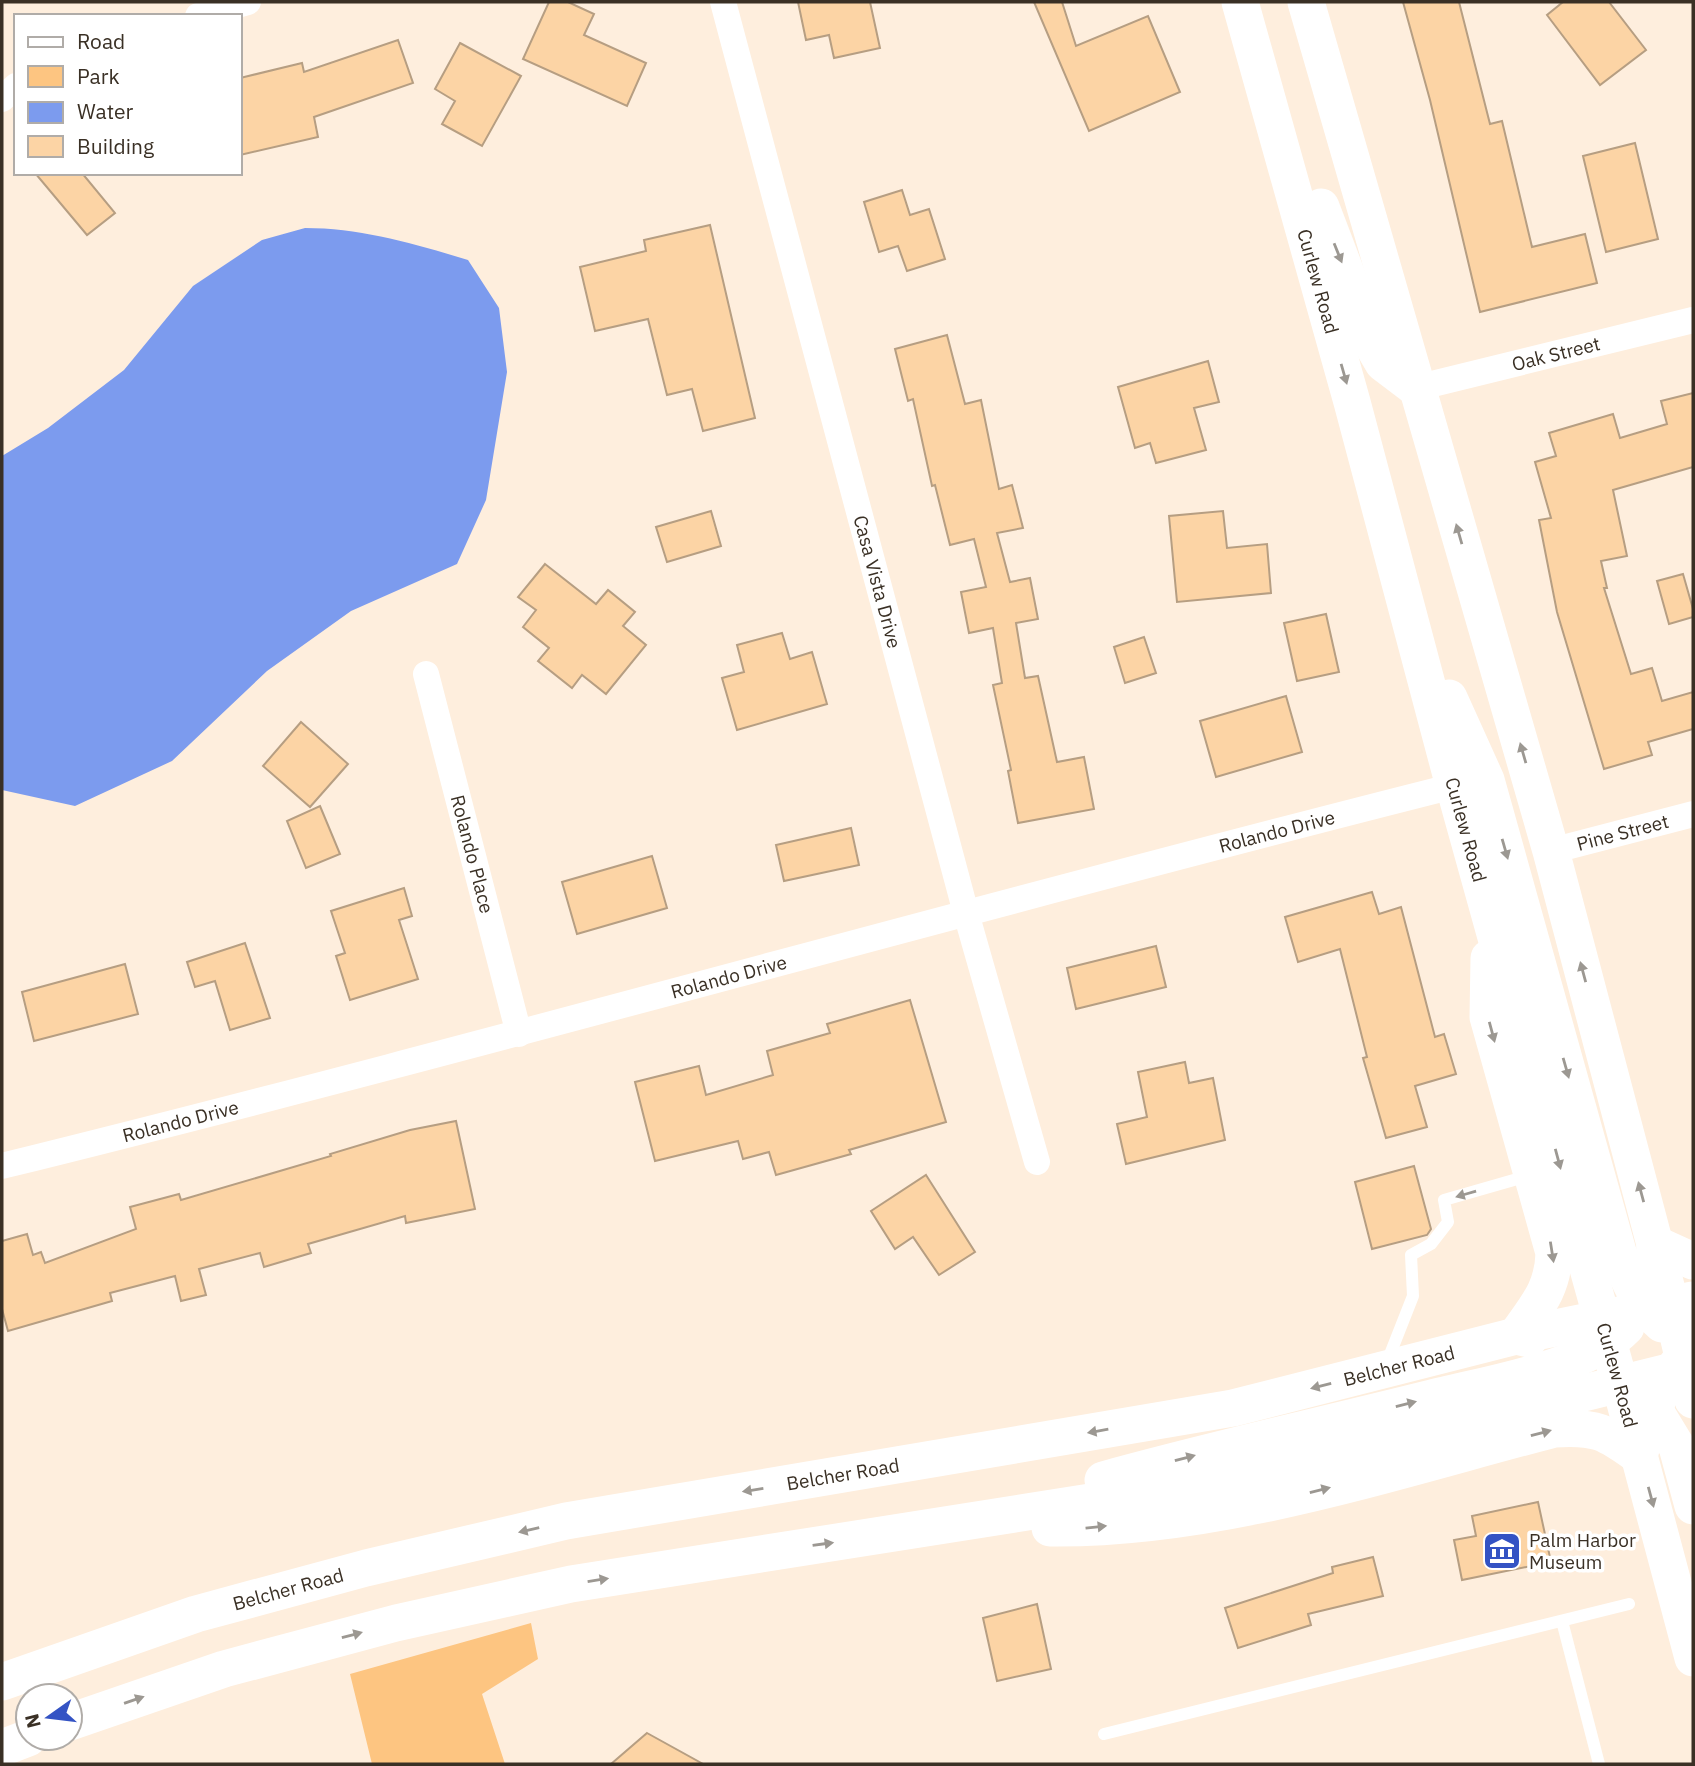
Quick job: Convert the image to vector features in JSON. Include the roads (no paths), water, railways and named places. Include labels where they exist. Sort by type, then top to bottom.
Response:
[{"type":"main road","name":"Curlew Road","points":[[1240,2],[1349,389],[1454,786],[1618,1364],[1639,1456],[1693,1658]]},
{"type":"main road","points":[[1259,2],[1273,28],[1324,220],[1356,299],[1366,334],[1383,363],[1416,387]]},
{"type":"main road","points":[[1306,2],[1551,851],[1655,1244],[1676,1339]]},
{"type":"main road","points":[[1406,605],[1486,779],[1627,1280],[1676,1339]]},
{"type":"main road","points":[[1490,915],[1488,1017],[1554,1253],[1548,1291],[1516,1336]]},
{"type":"main road","points":[[1655,1244],[1693,1261]]},
{"type":"main road","name":"Belcher Road","points":[[2,1682],[196,1614],[366,1568],[566,1521],[1233,1408],[1516,1336],[1618,1364],[1676,1339]]},
{"type":"main road","name":"Belcher Road","points":[[84,1717],[224,1669],[397,1623],[571,1584],[1198,1485],[1309,1461],[1618,1364],[1676,1339]]},
{"type":"main road","points":[[1618,1364],[1677,1447],[1693,1506]]},
{"type":"main road","points":[[930,1528],[1083,1529],[1204,1516],[1312,1492],[1554,1430],[1582,1427],[1610,1435],[1639,1456]]},
{"type":"street","points":[[205,14],[248,2]]},
{"type":"street","name":"Casa Vista Drive","points":[[723,2],[966,913],[1037,1162]]},
{"type":"street","name":"Oak Street","points":[[1416,387],[1693,320]]},
{"type":"street","name":"Rolando Place","points":[[426,674],[519,1034]]},
{"type":"street","name":"Rolando Drive","points":[[2,1166],[260,1102],[1454,786]]},
{"type":"street","name":"Pine Street","points":[[1551,851],[1693,814]]},
{"type":"lane","points":[[1384,1370],[1413,1296],[1411,1255],[1432,1244],[1448,1222],[1444,1200],[1532,1175]]},
{"type":"lane","points":[[1104,1734],[1629,1604]]},
{"type":"lane","points":[[1562,1621],[1599,1764]]},
{"type":"water","points":[[305,228],[367,234],[468,260],[499,308],[507,372],[486,500],[457,564],[351,611],[267,671],[172,761],[75,806],[2,790],[2,456],[48,428],[124,370],[193,286],[262,240]]},
{"type":"place","name":"Palm Harbor Museum","points":[[1502,1551]]}]
